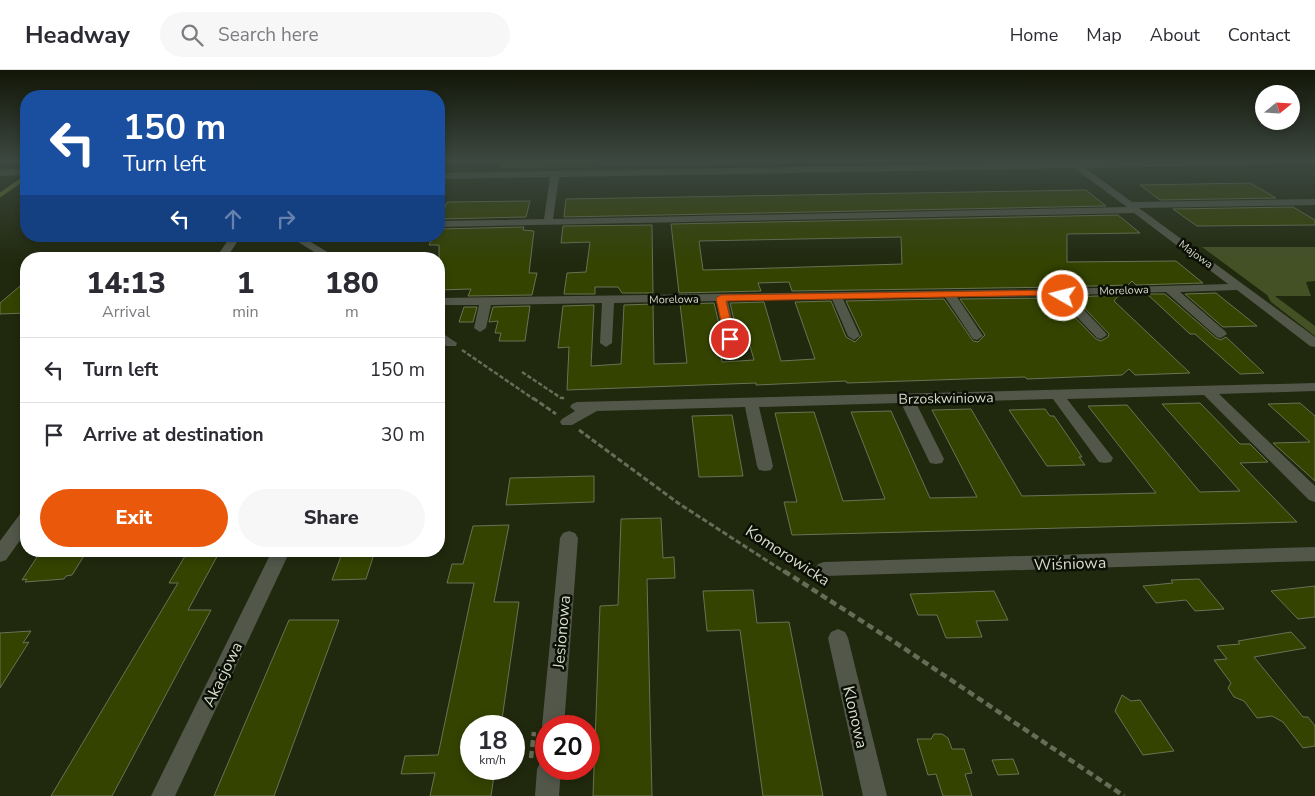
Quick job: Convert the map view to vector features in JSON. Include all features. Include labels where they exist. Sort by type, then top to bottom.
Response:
[{"type":"street","points":[[548,222],[552,196]]},
{"type":"street","name":"Majowa","points":[[1117,196],[1315,344]]},
{"type":"street","points":[[445,224],[1315,202]]},
{"type":"street","points":[[304,242],[322,252]]},
{"type":"street","name":"Morelowa","points":[[445,302],[1060,292],[1239,286]]},
{"type":"street","points":[[1169,289],[1221,334]]},
{"type":"street","points":[[1060,292],[1101,335]]},
{"type":"street","points":[[948,293],[977,336]]},
{"type":"street","points":[[836,296],[854,336]]},
{"type":"street","points":[[721,298],[730,339]]},
{"type":"street","points":[[606,343],[608,300]]},
{"type":"street","points":[[480,328],[486,301]]},
{"type":"street","points":[[449,312],[473,302]]},
{"type":"street","points":[[445,338],[451,342]]},
{"type":"street","name":"Brzoskwiniowa","points":[[577,407],[1315,387]]},
{"type":"street","points":[[1206,389],[1315,496]]},
{"type":"street","points":[[1057,395],[1106,458]]},
{"type":"street","points":[[906,398],[936,459]]},
{"type":"street","points":[[751,401],[765,466]]},
{"type":"street","points":[[567,422],[596,405]]},
{"type":"street","points":[[0,554],[20,527]]},
{"type":"street","name":"Jesionowa","points":[[554,715],[569,538]]},
{"type":"street","name":"Wiśniowa","points":[[824,570],[1315,554]]},
{"type":"street","name":"Akacjowa","points":[[163,796],[277,557]]},
{"type":"street","name":"Klonowa","points":[[838,638],[875,796]]},
{"type":"street","points":[[547,796],[549,780]]},
{"type":"path","name":"Komorowicka","points":[[451,342],[567,422],[678,503],[896,643],[1124,796]]},
{"type":"green space","points":[[1202,247],[1315,247],[1315,281],[1306,282],[1311,296],[1275,296],[1315,326],[1315,336],[1271,302],[1267,295]]},
{"type":"building","points":[[746,196],[1093,196],[1106,206],[564,217],[566,199]]},
{"type":"building","points":[[1155,196],[1272,196],[1276,198],[1160,200]]},
{"type":"building","points":[[530,201],[526,217],[445,219],[447,202]]},
{"type":"building","points":[[1293,207],[1315,220],[1315,225],[1197,226],[1173,209]]},
{"type":"building","points":[[1118,215],[1140,233],[1067,234],[1067,262],[1176,261],[1203,283],[1136,285],[1132,281],[1128,285],[1060,287],[792,291],[789,282],[758,283],[761,291],[679,293],[671,224]],"holes":[[[901,237],[902,264],[703,270],[699,241]]]},
{"type":"building","points":[[652,225],[653,293],[622,293],[618,287],[595,287],[595,294],[564,294],[567,273],[586,272],[590,242],[561,243],[563,226]]},
{"type":"building","points":[[524,227],[523,230],[534,231],[529,273],[537,273],[532,295],[468,296],[471,289],[445,290],[445,252],[439,252],[439,245],[429,245],[430,242],[445,242],[445,229]]},
{"type":"building","points":[[20,286],[20,313],[0,314],[0,303]]},
{"type":"building","points":[[1216,293],[1257,326],[1223,327],[1185,294]]},
{"type":"building","points":[[1147,294],[1165,294],[1216,338],[1221,340],[1226,337],[1264,373],[1240,374],[1195,334],[1190,334]]},
{"type":"building","points":[[1119,295],[1114,301],[1190,373],[1135,375],[1129,369],[1122,375],[1027,379],[1025,377],[847,383],[846,381],[756,385],[756,383],[567,390],[569,347],[558,348],[563,306],[594,305],[591,366],[621,364],[624,305],[653,304],[654,364],[687,363],[680,304],[714,303],[720,328],[716,328],[722,362],[754,360],[745,328],[736,328],[730,303],[764,302],[781,361],[815,359],[795,302],[831,301],[846,337],[855,342],[862,335],[846,301],[944,299],[973,341],[978,342],[985,335],[960,299],[1056,298],[1096,339],[1101,341],[1108,337],[1109,334],[1074,297]]},
{"type":"building","points":[[530,306],[525,341],[499,341],[501,333],[495,333],[498,321],[489,322],[493,307]]},
{"type":"building","points":[[464,307],[477,307],[473,322],[459,322]]},
{"type":"building","points":[[1200,403],[1240,444],[1250,444],[1268,462],[1240,463],[1297,522],[792,535],[784,502],[797,502],[775,413],[814,412],[843,501],[885,499],[851,412],[891,411],[930,498],[977,497],[932,410],[971,409],[1022,496],[1156,493],[1088,406],[1127,405],[1200,492],[1240,491],[1162,404]]},
{"type":"building","points":[[1300,403],[1315,416],[1315,481],[1273,443],[1310,442],[1268,404]]},
{"type":"building","points":[[1045,409],[1050,416],[1054,416],[1082,457],[1079,457],[1085,465],[1047,466],[1009,410]]},
{"type":"building","points":[[732,415],[743,476],[699,477],[692,416]]},
{"type":"building","points":[[594,476],[594,502],[506,505],[510,478]]},
{"type":"building","points":[[661,518],[663,558],[674,557],[675,578],[647,579],[652,796],[593,796],[594,780],[600,780],[600,715],[596,715],[600,606],[618,605],[621,519]]},
{"type":"building","points":[[509,525],[494,602],[519,602],[503,715],[460,715],[460,780],[493,780],[491,796],[430,796],[435,773],[401,774],[405,756],[438,755],[474,583],[447,583],[452,564],[463,564],[473,526]]},
{"type":"building","points":[[37,557],[83,557],[72,575],[66,576],[64,579],[25,582],[27,579],[22,580]]},
{"type":"building","points":[[184,557],[217,557],[188,610],[211,610],[112,796],[51,796],[178,583],[169,583]]},
{"type":"building","points":[[341,557],[373,557],[366,579],[332,580]]},
{"type":"building","points":[[1199,579],[1224,609],[1195,611],[1186,600],[1156,603],[1143,586],[1173,583],[1171,580]]},
{"type":"building","points":[[1315,586],[1315,617],[1298,619],[1271,591]]},
{"type":"building","points":[[753,590],[757,623],[789,622],[823,796],[763,796],[740,630],[707,631],[703,591]]},
{"type":"building","points":[[994,591],[1008,620],[976,621],[982,637],[946,638],[937,615],[918,615],[910,594]]},
{"type":"building","points":[[289,620],[339,620],[274,796],[214,796]]},
{"type":"building","points":[[31,631],[23,643],[29,642],[0,688],[0,633]]},
{"type":"building","points":[[1291,632],[1306,648],[1254,657],[1303,717],[1308,717],[1315,726],[1315,746],[1303,748],[1283,722],[1272,716],[1257,718],[1244,701],[1234,697],[1228,688],[1231,683],[1214,660],[1227,659],[1217,646],[1240,644],[1238,641]]},
{"type":"building","points":[[1122,695],[1131,701],[1140,700],[1174,751],[1143,755],[1115,711]]},
{"type":"building","points":[[934,734],[942,734],[948,738],[952,749],[964,749],[972,773],[965,774],[972,796],[943,796],[936,774],[928,775],[917,739],[931,739]]},
{"type":"building","points":[[1013,759],[1019,774],[998,775],[992,760]]},
{"type":"route","points":[[730,339],[721,298],[1060,292],[1063,296]]}]
